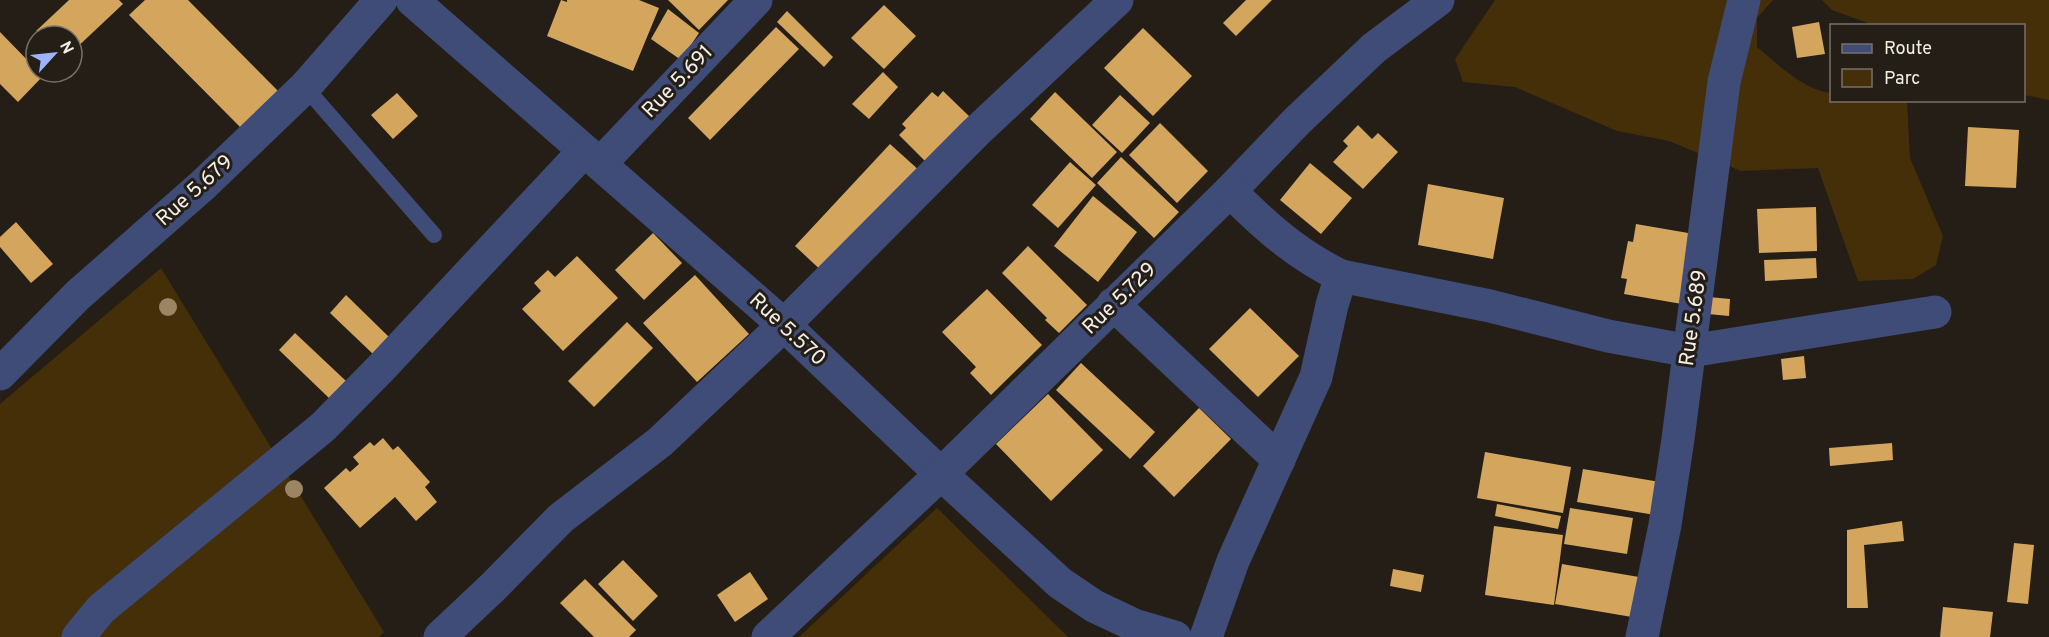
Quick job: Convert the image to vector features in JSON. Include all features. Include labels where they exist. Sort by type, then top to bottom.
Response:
[{"type":"street","name":"Rue 5.679","points":[[0,374],[78,295],[203,185],[305,87],[381,0]]},
{"type":"street","name":"Rue 5.570","points":[[412,0],[784,325],[940,474],[1060,583],[1134,631],[1175,637]]},
{"type":"street","name":"Rue 5.691","points":[[78,637],[101,609],[323,428],[592,158],[756,0]]},
{"type":"street","points":[[440,637],[561,518],[660,442],[784,325],[975,132],[1117,0]]},
{"type":"street","name":"Rue 5.729","points":[[768,637],[940,474],[1230,191],[1297,121],[1374,48],[1437,0]]},
{"type":"street","name":"Rue 5.689","points":[[1642,637],[1665,525],[1690,351],[1724,82],[1744,0]]},
{"type":"street","points":[[1230,191],[1286,243],[1313,262],[1341,276],[1490,306],[1659,347],[1690,351],[1935,312]]},
{"type":"street","points":[[1206,637],[1233,561],[1316,377],[1341,276]]},
{"type":"street","points":[[1113,304],[1279,460]]},
{"type":"lane","points":[[305,87],[434,235]]},
{"type":"green space","points":[[1495,0],[1773,0],[1757,18],[1757,47],[1791,75],[1811,87],[1830,93],[1830,102],[1907,102],[1910,158],[1943,236],[1936,265],[1913,279],[1858,281],[1818,168],[1741,171],[1669,141],[1617,131],[1515,87],[1463,82],[1455,59]]},
{"type":"green space","points":[[1822,0],[2049,0],[2049,100],[2025,95],[2025,24],[1870,24],[1832,10]]},
{"type":"green space","points":[[161,268],[384,632],[379,637],[0,637],[0,404]]},
{"type":"green space","points":[[937,508],[1068,637],[799,637]]},
{"type":"building","points":[[69,0],[119,0],[123,4],[84,41],[84,24],[43,24]]},
{"type":"building","points":[[145,0],[188,0],[283,96],[246,133],[129,15]]},
{"type":"building","points":[[561,0],[567,2],[567,0],[639,0],[659,8],[633,71],[547,36]]},
{"type":"building","points":[[668,0],[728,0],[699,30]]},
{"type":"building","points":[[1246,0],[1272,0],[1236,36],[1223,23]]},
{"type":"building","points":[[884,5],[916,36],[884,69],[851,38]]},
{"type":"building","points":[[668,9],[699,33],[681,60],[651,39]]},
{"type":"building","points":[[787,11],[833,57],[824,67],[777,22]]},
{"type":"building","points":[[1819,22],[1825,54],[1797,58],[1792,27]]},
{"type":"building","points":[[776,27],[799,49],[710,140],[688,118]]},
{"type":"building","points":[[1143,28],[1192,76],[1153,116],[1104,68]]},
{"type":"building","points":[[0,32],[24,57],[24,84],[35,84],[18,102],[0,84]]},
{"type":"building","points":[[883,72],[898,87],[869,119],[852,104]]},
{"type":"building","points":[[943,91],[970,117],[930,166],[899,135],[906,128],[902,124],[932,92],[938,97]]},
{"type":"building","points":[[1055,92],[1117,152],[1092,178],[1030,119]]},
{"type":"building","points":[[397,93],[418,116],[393,139],[371,115]]},
{"type":"building","points":[[1120,95],[1150,123],[1122,153],[1092,125]]},
{"type":"building","points":[[1160,123],[1208,171],[1177,203],[1129,155]]},
{"type":"building","points":[[1358,125],[1372,139],[1378,133],[1398,152],[1363,189],[1333,162],[1348,146],[1343,141]]},
{"type":"building","points":[[1968,127],[2019,130],[2016,188],[1965,186]]},
{"type":"building","points":[[890,144],[921,172],[826,275],[795,246]]},
{"type":"building","points":[[1121,157],[1179,212],[1154,238],[1097,183]]},
{"type":"building","points":[[1070,162],[1096,185],[1058,228],[1032,205]]},
{"type":"building","points":[[1310,163],[1352,198],[1321,234],[1280,200]]},
{"type":"building","points":[[1428,184],[1504,198],[1493,259],[1418,245]]},
{"type":"building","points":[[1093,196],[1137,232],[1098,282],[1054,246]]},
{"type":"building","points":[[1816,207],[1817,251],[1759,253],[1757,209]]},
{"type":"building","points":[[16,222],[53,264],[31,283],[0,247],[0,237]]},
{"type":"building","points":[[1636,224],[1694,234],[1682,304],[1624,294],[1627,279],[1621,278],[1628,241],[1633,242]]},
{"type":"building","points":[[653,233],[682,263],[644,300],[615,270]]},
{"type":"building","points":[[1028,246],[1087,305],[1059,333],[1002,273]]},
{"type":"building","points":[[577,256],[618,298],[563,351],[522,309],[541,291],[534,283],[548,270],[555,277]]},
{"type":"building","points":[[1816,258],[1817,278],[1765,281],[1764,260]]},
{"type":"building","points":[[695,275],[749,334],[697,382],[643,323]]},
{"type":"building","points":[[987,289],[1042,345],[991,395],[970,373],[976,367],[942,332]]},
{"type":"building","points":[[346,295],[389,337],[373,354],[330,313]]},
{"type":"building","points":[[1709,297],[1730,299],[1729,316],[1708,314]]},
{"type":"building","points":[[1250,308],[1299,356],[1258,397],[1209,349]]},
{"type":"building","points":[[627,322],[653,348],[594,407],[568,381]]},
{"type":"building","points":[[295,333],[346,381],[329,398],[279,350]]},
{"type":"building","points":[[1804,356],[1806,378],[1783,380],[1781,359]]},
{"type":"building","points":[[1081,363],[1155,432],[1130,459],[1056,390]]},
{"type":"building","points":[[1048,394],[1103,450],[1051,501],[996,444]]},
{"type":"building","points":[[1199,408],[1231,439],[1174,497],[1143,466]]},
{"type":"building","points":[[383,438],[393,450],[398,446],[430,482],[425,487],[437,502],[416,521],[395,497],[360,528],[324,488],[346,468],[350,472],[359,464],[353,457],[370,442],[374,446]]},
{"type":"building","points":[[1892,443],[1893,460],[1830,466],[1829,448]]},
{"type":"building","points":[[1485,452],[1571,467],[1563,513],[1477,498]]},
{"type":"building","points":[[1583,469],[1660,482],[1655,515],[1577,502]]},
{"type":"building","points":[[1497,504],[1561,516],[1558,529],[1495,516]]},
{"type":"building","points":[[1570,508],[1633,518],[1627,554],[1564,544]]},
{"type":"building","points":[[1902,521],[1904,541],[1864,545],[1868,608],[1847,608],[1847,530]]},
{"type":"building","points":[[1494,526],[1563,535],[1554,605],[1485,595]]},
{"type":"building","points":[[2014,543],[2034,545],[2028,604],[2007,602]]},
{"type":"building","points":[[623,560],[658,596],[633,621],[598,584]]},
{"type":"building","points":[[1562,564],[1639,577],[1632,617],[1555,604]]},
{"type":"building","points":[[1393,569],[1424,575],[1421,592],[1390,586]]},
{"type":"building","points":[[750,572],[768,599],[735,622],[717,595]]},
{"type":"building","points":[[585,579],[636,630],[629,637],[594,637],[560,603]]},
{"type":"building","points":[[1943,607],[1993,612],[1990,637],[1940,637]]}]
